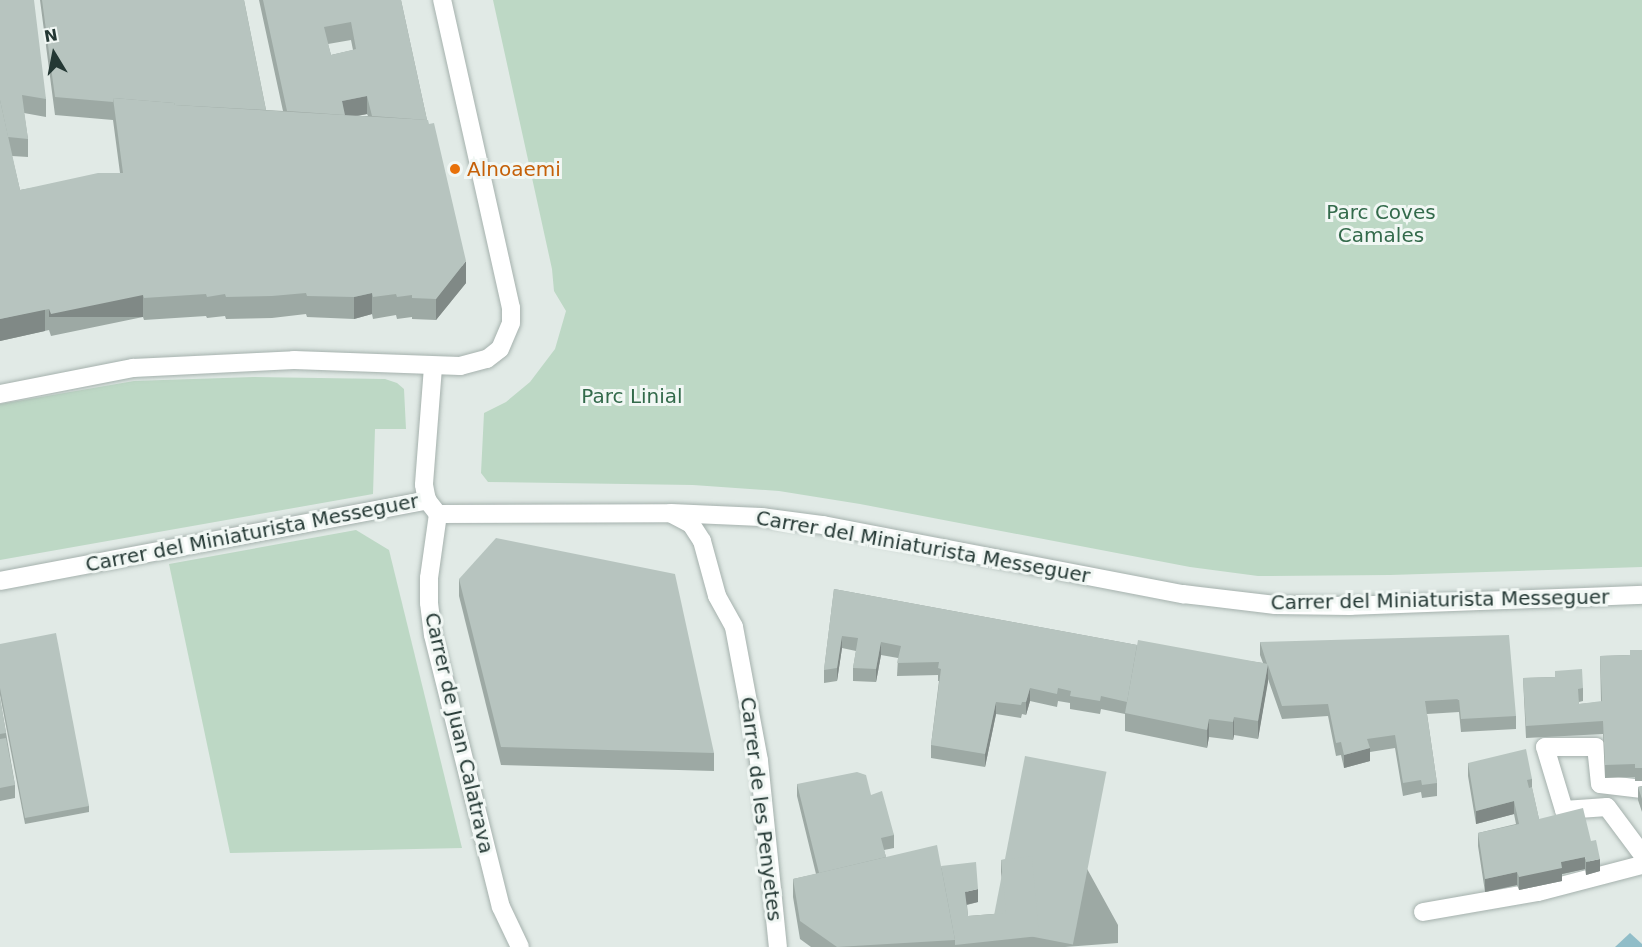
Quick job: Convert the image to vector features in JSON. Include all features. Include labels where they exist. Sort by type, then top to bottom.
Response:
[{"type":"street","points":[[0,394],[133,368],[294,360],[367,361],[433,367],[460,366],[487,359],[500,349],[511,323],[511,308],[442,0]]},
{"type":"street","name":"Carrer de Juan Calatrava","points":[[433,367],[424,485],[432,507],[429,603],[433,635],[501,907],[520,947]]},
{"type":"street","name":"Carrer del Miniaturista Messeguer","points":[[0,581],[382,506],[727,514],[823,525],[1233,602],[1350,606],[1642,595]]},
{"type":"street","name":"Carrer de les Penyetes","points":[[671,513],[691,524],[702,541],[717,596],[734,627],[759,761],[778,947]]},
{"type":"street","points":[[1642,789],[1600,784],[1596,747],[1545,747],[1564,810],[1607,807],[1642,854]]},
{"type":"street","points":[[1423,912],[1538,892],[1642,864]]},
{"type":"green space","name":"Parc Coves Camales","points":[[493,0],[1642,0],[1642,567],[1390,575],[1258,576],[1190,567],[860,504],[779,491],[693,485],[488,482],[481,473],[484,413],[506,402],[530,382],[555,349],[566,311],[554,291],[552,269]]},
{"type":"green space","points":[[253,377],[385,379],[397,383],[404,389],[406,429],[375,429],[373,494],[0,560],[0,404],[134,381]]},
{"type":"green space","points":[[356,530],[389,550],[462,848],[230,853],[169,564]]},
{"type":"water","points":[[1630,933],[1642,944],[1642,947],[1615,947]]},
{"type":"building","points":[[0,0],[34,0],[46,99],[22,95],[28,139],[8,137],[0,100]]},
{"type":"building","points":[[42,0],[244,0],[266,110],[175,105],[174,103],[113,98],[113,102],[55,97]]},
{"type":"building","points":[[263,0],[401,0],[427,120],[372,116],[367,96],[342,101],[345,115],[287,111]],"holes":[[[351,22],[356,49],[331,55],[324,27]]]},
{"type":"building","points":[[113,98],[174,103],[175,105],[428,120],[429,124],[434,123],[466,261],[436,299],[412,298],[412,295],[397,297],[396,294],[373,297],[372,293],[354,297],[307,296],[306,293],[226,297],[225,294],[207,297],[206,294],[144,298],[143,295],[51,314],[49,309],[0,319],[0,100],[20,190],[98,173],[123,173]]},
{"type":"building","points":[[496,538],[675,574],[714,753],[501,747],[459,579]]},
{"type":"building","points":[[834,589],[1137,645],[1127,702],[1101,696],[1100,701],[1070,696],[1071,691],[1058,688],[1057,694],[1030,688],[1026,702],[1022,702],[1021,705],[996,702],[985,754],[931,745],[941,669],[938,668],[939,662],[897,663],[901,646],[881,642],[876,669],[853,668],[858,638],[842,636],[837,668],[824,670]]},
{"type":"building","points":[[56,633],[89,806],[25,818],[0,688],[0,644]]},
{"type":"building","points":[[1509,635],[1516,716],[1461,719],[1459,699],[1425,701],[1437,783],[1422,785],[1421,780],[1403,783],[1395,735],[1367,739],[1370,748],[1344,755],[1341,742],[1336,743],[1328,704],[1282,706],[1260,642]]},
{"type":"building","points":[[1138,640],[1268,664],[1258,721],[1234,717],[1233,722],[1209,719],[1207,730],[1125,713]]},
{"type":"building","points":[[1630,650],[1642,650],[1642,768],[1635,768],[1635,764],[1605,765],[1603,721],[1526,726],[1523,678],[1555,677],[1555,671],[1582,669],[1583,688],[1578,689],[1579,704],[1602,701],[1600,656],[1630,655]]},
{"type":"building","points":[[0,698],[6,733],[0,734]]},
{"type":"building","points":[[6,738],[15,785],[0,788],[0,739]]},
{"type":"building","points":[[1526,749],[1532,779],[1527,780],[1529,788],[1532,787],[1539,819],[1583,808],[1591,841],[1596,840],[1600,859],[1586,862],[1585,857],[1561,862],[1562,868],[1519,877],[1517,872],[1485,879],[1478,833],[1519,824],[1514,801],[1476,811],[1468,763]]},
{"type":"building","points":[[1025,756],[1106,772],[1073,945],[991,929]]},
{"type":"building","points":[[857,772],[866,775],[871,795],[882,791],[894,835],[881,838],[886,857],[819,873],[797,784]]},
{"type":"building","points":[[1642,786],[1642,799],[1638,787]]},
{"type":"building","points":[[937,845],[955,940],[837,947],[800,921],[793,879]]},
{"type":"building","points":[[1032,856],[1039,936],[955,945],[941,866],[976,862],[978,889],[965,892],[968,916],[1006,913],[1001,860]]},
{"type":"place","name":"Alnoaemi","points":[[455,169]]},
{"type":"park label","name":"Parc Linial","points":[[632,396]]}]
